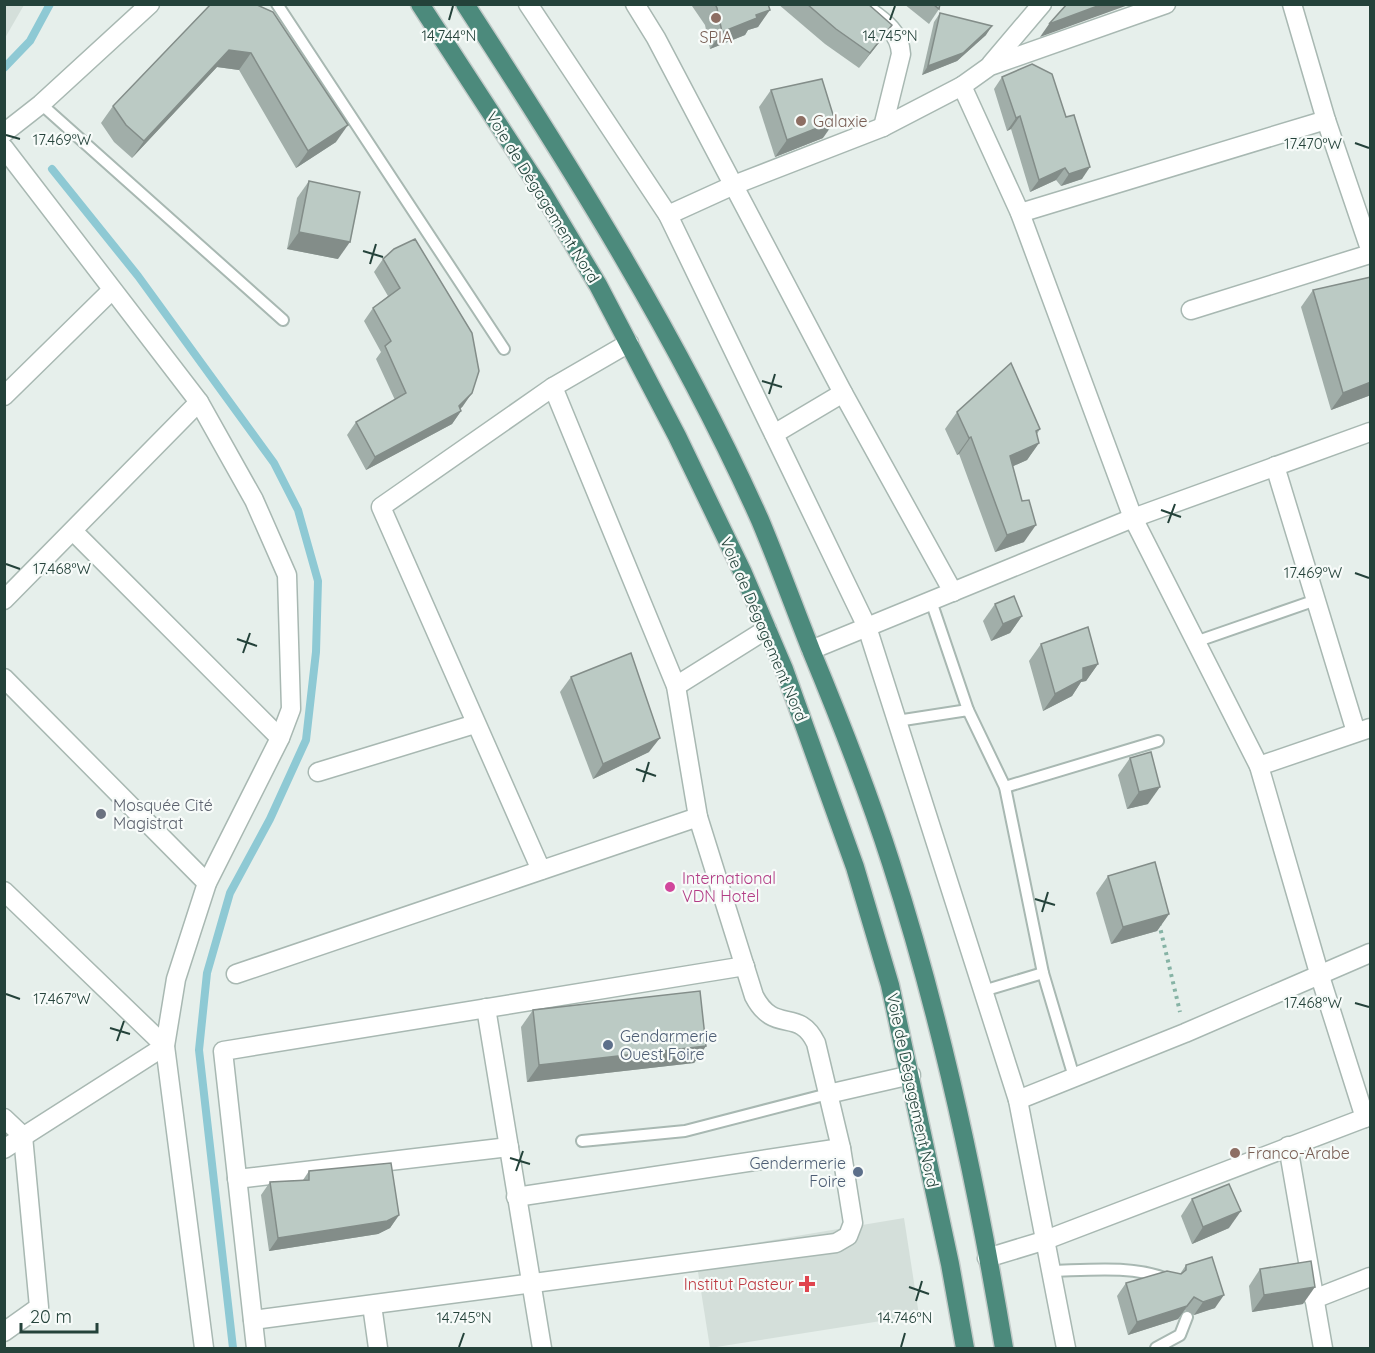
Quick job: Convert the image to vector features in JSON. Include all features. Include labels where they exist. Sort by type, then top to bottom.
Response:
[{"type":"highway","name":"Voie de Dégagement Nord","points":[[420,4],[542,190],[629,343],[677,436],[784,669],[855,867],[891,986],[950,1264],[964,1348]]},
{"type":"highway","name":"Voie de Dégagement Nord","points":[[465,4],[560,150],[636,278],[700,397],[760,520],[812,650],[891,862],[961,1122],[1004,1348]]},
{"type":"street","points":[[4,133],[41,104],[150,4]]},
{"type":"street","points":[[528,4],[668,215],[867,627],[1018,1100],[1043,1241],[1066,1348]]},
{"type":"street","points":[[635,4],[656,38],[843,393],[953,592]]},
{"type":"street","points":[[859,4],[896,33],[900,43],[901,54],[883,127]]},
{"type":"street","points":[[668,215],[734,185],[883,127],[962,86],[990,66],[1042,4]]},
{"type":"street","points":[[990,66],[1166,4]]},
{"type":"street","points":[[1292,4],[1326,120],[1371,249]]},
{"type":"street","points":[[962,86],[1020,213],[1133,518],[1259,766],[1319,973],[1368,1117],[1043,1241],[987,1258]]},
{"type":"street","points":[[1020,213],[1326,120]]},
{"type":"street","points":[[4,148],[111,291],[199,402],[254,500],[287,575],[291,709],[280,738],[207,883],[176,979],[165,1046],[204,1348]]},
{"type":"street","points":[[1191,310],[1371,254]]},
{"type":"street","points":[[4,396],[111,291]]},
{"type":"street","points":[[541,870],[381,507],[553,387],[629,343]]},
{"type":"street","points":[[253,1320],[530,1286],[836,1243],[848,1236],[854,1223],[841,1148],[816,1042],[810,1031],[800,1023],[770,1018],[761,1009],[698,817],[676,686],[553,387]]},
{"type":"street","points":[[774,434],[843,393]]},
{"type":"street","points":[[4,600],[199,402]]},
{"type":"street","points":[[812,650],[1133,518],[1371,432]]},
{"type":"street","points":[[1259,766],[1363,730],[1316,600],[1275,466]]},
{"type":"street","points":[[73,531],[280,738]]},
{"type":"street","points":[[676,686],[767,629]]},
{"type":"street","points":[[4,678],[207,883]]},
{"type":"street","points":[[318,772],[475,724]]},
{"type":"street","points":[[236,974],[698,817]]},
{"type":"street","points":[[4,891],[165,1046]]},
{"type":"street","points":[[1018,1100],[1185,1033],[1319,973],[1371,953]]},
{"type":"street","points":[[256,1348],[223,1051],[745,966]]},
{"type":"street","points":[[486,1008],[542,1348]]},
{"type":"street","points":[[4,1149],[165,1046]]},
{"type":"street","points":[[828,1094],[911,1075]]},
{"type":"street","points":[[4,1118],[24,1136],[39,1307],[4,1332]]},
{"type":"street","points":[[1288,1146],[1323,1348]]},
{"type":"street","points":[[237,1179],[508,1148]]},
{"type":"street","points":[[516,1197],[841,1148]]},
{"type":"street","points":[[1314,1299],[1371,1276]]},
{"type":"street","points":[[372,1305],[378,1348]]},
{"type":"lane","points":[[277,4],[504,349]]},
{"type":"lane","points":[[41,104],[284,320]]},
{"type":"lane","points":[[1197,641],[1316,600]]},
{"type":"lane","points":[[931,601],[968,710],[1005,787],[1043,973],[1074,1077]]},
{"type":"lane","points":[[897,721],[968,710]]},
{"type":"lane","points":[[1005,787],[1158,741]]},
{"type":"lane","points":[[983,991],[1043,973]]},
{"type":"lane","points":[[582,1141],[685,1131],[828,1094]]},
{"type":"lane","points":[[1051,1271],[1109,1270],[1154,1274],[1170,1280]]},
{"type":"lane","points":[[1156,1348],[1180,1335],[1187,1317]]},
{"type":"path","points":[[1159,922],[1185,1033]]},
{"type":"shaded area","points":[[4,5],[24,5],[5,38]]},
{"type":"shaded area","name":"Institut Pasteur","points":[[904,1218],[919,1315],[710,1348],[695,1253]]},
{"type":"building","points":[[211,4],[255,4],[273,12],[348,125],[308,151],[251,53],[229,50],[144,141],[126,125],[113,106]]},
{"type":"building","points":[[715,4],[768,4],[770,10],[756,15],[757,18],[722,32]]},
{"type":"building","points":[[807,4],[868,4],[892,25],[870,53],[836,29]]},
{"type":"building","points":[[1067,4],[1103,4],[1049,24]]},
{"type":"building","points":[[940,13],[992,26],[963,53],[928,66]]},
{"type":"building","points":[[1032,64],[1052,74],[1066,117],[1074,115],[1090,167],[1069,174],[1065,168],[1039,180],[1020,116],[1016,118],[1002,77]]},
{"type":"building","points":[[822,79],[835,121],[787,140],[771,90]]},
{"type":"building","points":[[309,181],[360,192],[350,242],[299,232]]},
{"type":"building","points":[[415,239],[472,333],[479,371],[472,393],[459,406],[461,411],[375,457],[356,422],[406,393],[385,346],[391,341],[373,308],[400,288],[383,259],[394,249]]},
{"type":"building","points":[[1371,277],[1371,382],[1343,393],[1313,290]]},
{"type":"building","points":[[1011,363],[1040,429],[1036,431],[1039,443],[1010,456],[1022,501],[1029,500],[1036,525],[1007,535],[971,437],[969,438],[957,412]]},
{"type":"building","points":[[1014,596],[1022,616],[1003,624],[995,604]]},
{"type":"building","points":[[1088,627],[1098,664],[1083,668],[1083,679],[1055,694],[1041,644]]},
{"type":"building","points":[[631,653],[660,738],[603,764],[571,677]]},
{"type":"building","points":[[1151,752],[1160,787],[1139,792],[1130,758]]},
{"type":"building","points":[[1155,862],[1169,914],[1123,927],[1108,876]]},
{"type":"building","name":"Gendarmerie Ouest Foire","points":[[700,991],[706,1046],[539,1065],[533,1010]]},
{"type":"building","points":[[391,1163],[399,1215],[387,1221],[278,1238],[270,1182],[309,1180],[309,1171]]},
{"type":"building","points":[[1229,1184],[1241,1211],[1203,1227],[1192,1199]]},
{"type":"building","points":[[1212,1257],[1224,1295],[1203,1302],[1194,1297],[1187,1306],[1137,1322],[1126,1283],[1167,1271],[1181,1274],[1186,1270],[1186,1265]]},
{"type":"building","points":[[1311,1261],[1315,1287],[1264,1295],[1260,1269]]},
{"type":"waterway","points":[[4,68],[30,41],[50,4]]},
{"type":"waterway","points":[[52,169],[138,276],[274,463],[298,510],[318,581],[316,652],[306,740],[270,819],[230,893],[207,973],[199,1050],[233,1348]]},
{"type":"place","name":"SPIA","points":[[716,18]]},
{"type":"place","name":"Galaxie","points":[[801,121]]},
{"type":"place","name":"Mosquée Cité Magistrat","points":[[101,814]]},
{"type":"place","name":"International VDN Hotel","points":[[670,887]]},
{"type":"place","name":"Gendarmerie Ouest Foire","points":[[608,1045]]},
{"type":"place","name":"Franco-Arabe","points":[[1235,1153]]},
{"type":"place","name":"Gendermerie Foire","points":[[858,1172]]},
{"type":"place","name":"Institut Pasteur","points":[[807,1284]]}]
